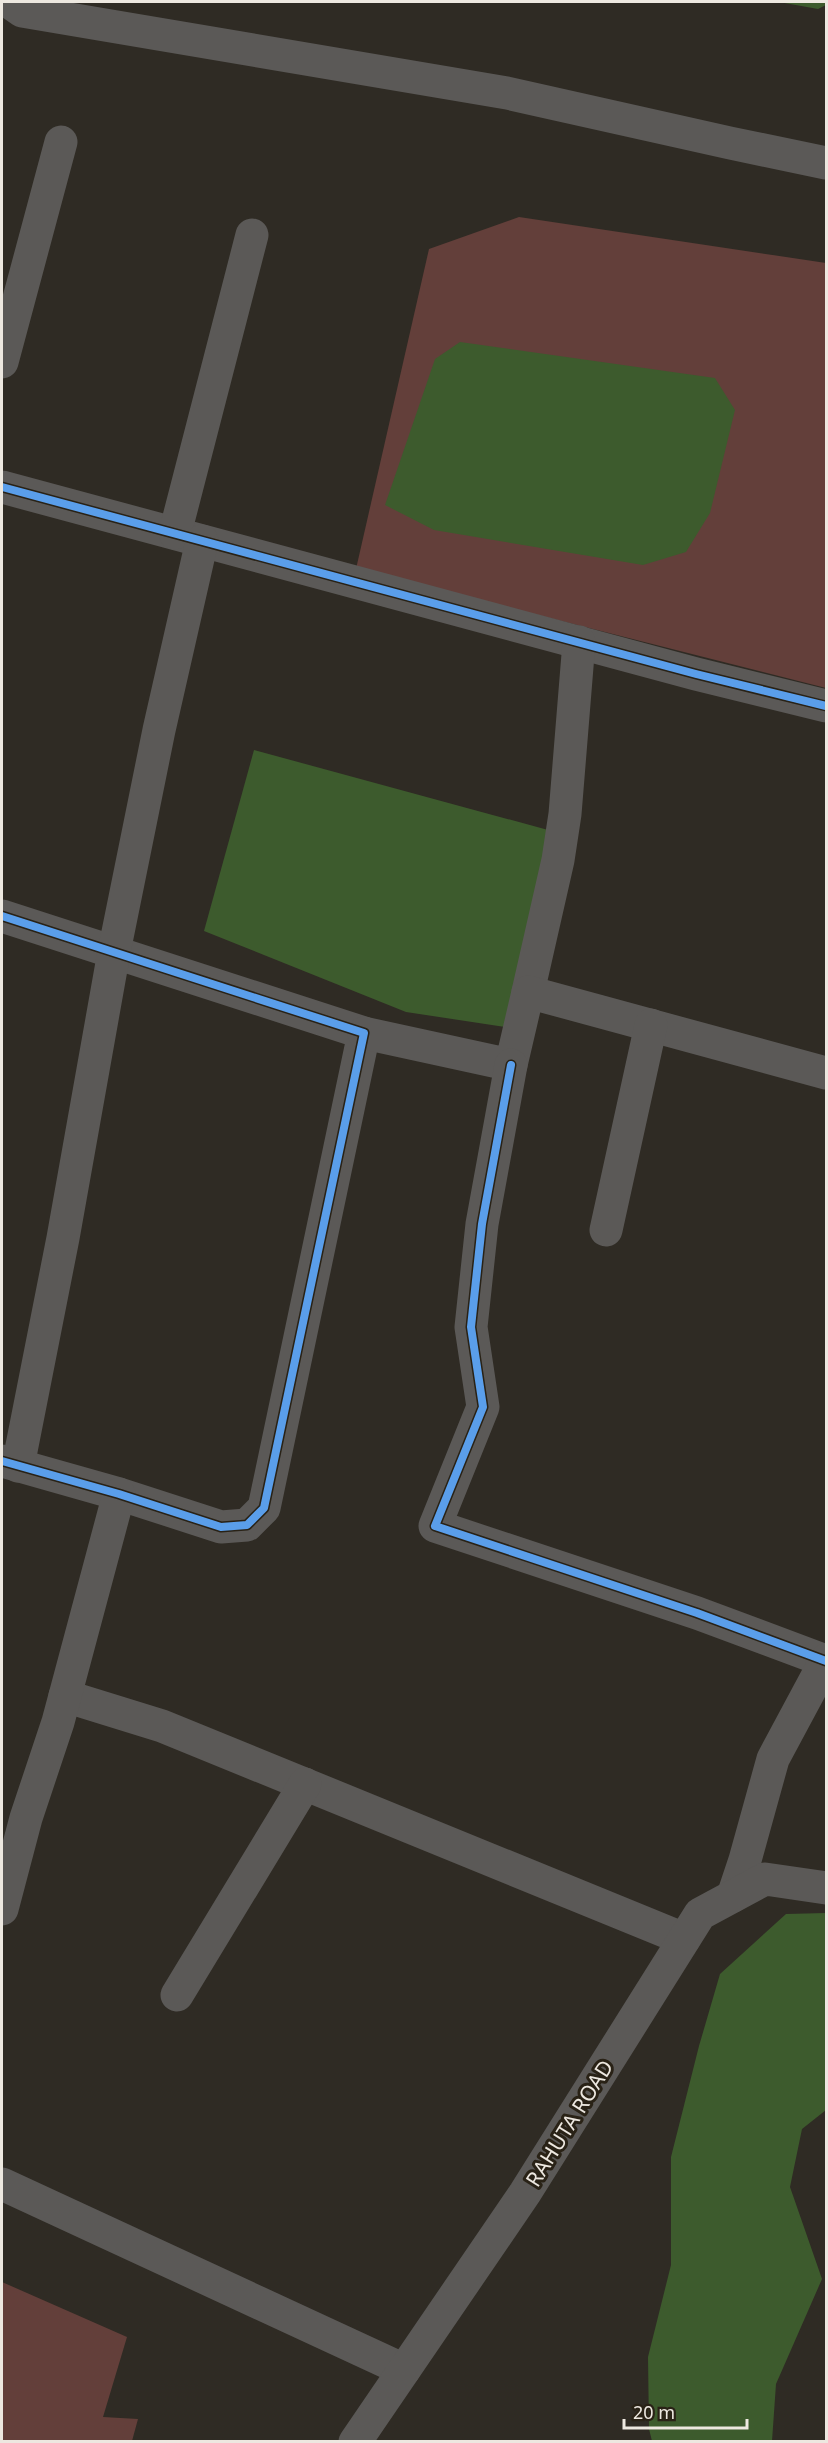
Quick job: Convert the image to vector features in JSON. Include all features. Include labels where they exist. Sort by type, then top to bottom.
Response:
[{"type":"street","points":[[9,2],[22,11],[507,93],[826,163]]},
{"type":"street","points":[[2,362],[62,142]]},
{"type":"street","points":[[252,235],[188,537],[159,730],[114,952],[63,1238],[10,1463],[221,1527],[247,1525],[264,1508],[363,1033]]},
{"type":"street","points":[[2,487],[826,706]]},
{"type":"street","points":[[579,642],[565,814],[558,860],[511,1065],[482,1224],[471,1327],[483,1407],[435,1526],[697,1612],[826,1660],[773,1759],[746,1860],[733,1896]]},
{"type":"street","points":[[2,916],[363,1033],[511,1065]]},
{"type":"street","points":[[528,992],[826,1073]]},
{"type":"street","points":[[606,1230],[651,1025]]},
{"type":"street","points":[[2,1909],[26,1818],[65,1696],[118,1494]]},
{"type":"street","points":[[65,1696],[162,1726],[684,1939]]},
{"type":"street","points":[[177,1995],[305,1784]]},
{"type":"street","name":"RAHUTA ROAD","points":[[355,2442],[525,2193],[700,1914],[765,1879],[826,1888]]},
{"type":"street","points":[[2,2184],[404,2370]]},
{"type":"shaded area","points":[[779,2],[826,2],[826,5],[818,9]]},
{"type":"shaded area","points":[[519,217],[826,263],[826,688],[356,569],[429,249]]},
{"type":"shaded area","points":[[460,342],[715,378],[735,410],[710,513],[686,552],[643,565],[434,530],[385,505],[435,359]]},
{"type":"shaded area","points":[[254,750],[559,833],[512,1028],[406,1012],[204,931]]},
{"type":"shaded area","points":[[826,1913],[826,2110],[802,2129],[790,2187],[822,2279],[776,2384],[772,2441],[652,2441],[649,2429],[648,2357],[671,2265],[671,2157],[720,1974],[786,1914]]},
{"type":"shaded area","points":[[2,2282],[127,2337],[103,2417],[138,2419],[132,2441],[2,2441]]},
{"type":"cycle path","points":[[2,487],[696,674],[826,706]]},
{"type":"cycle path","points":[[2,916],[364,1033],[264,1508],[247,1525],[221,1527],[119,1494],[2,1461]]},
{"type":"cycle path","points":[[511,1065],[482,1224],[471,1327],[483,1407],[435,1526],[697,1613],[826,1661]]}]
